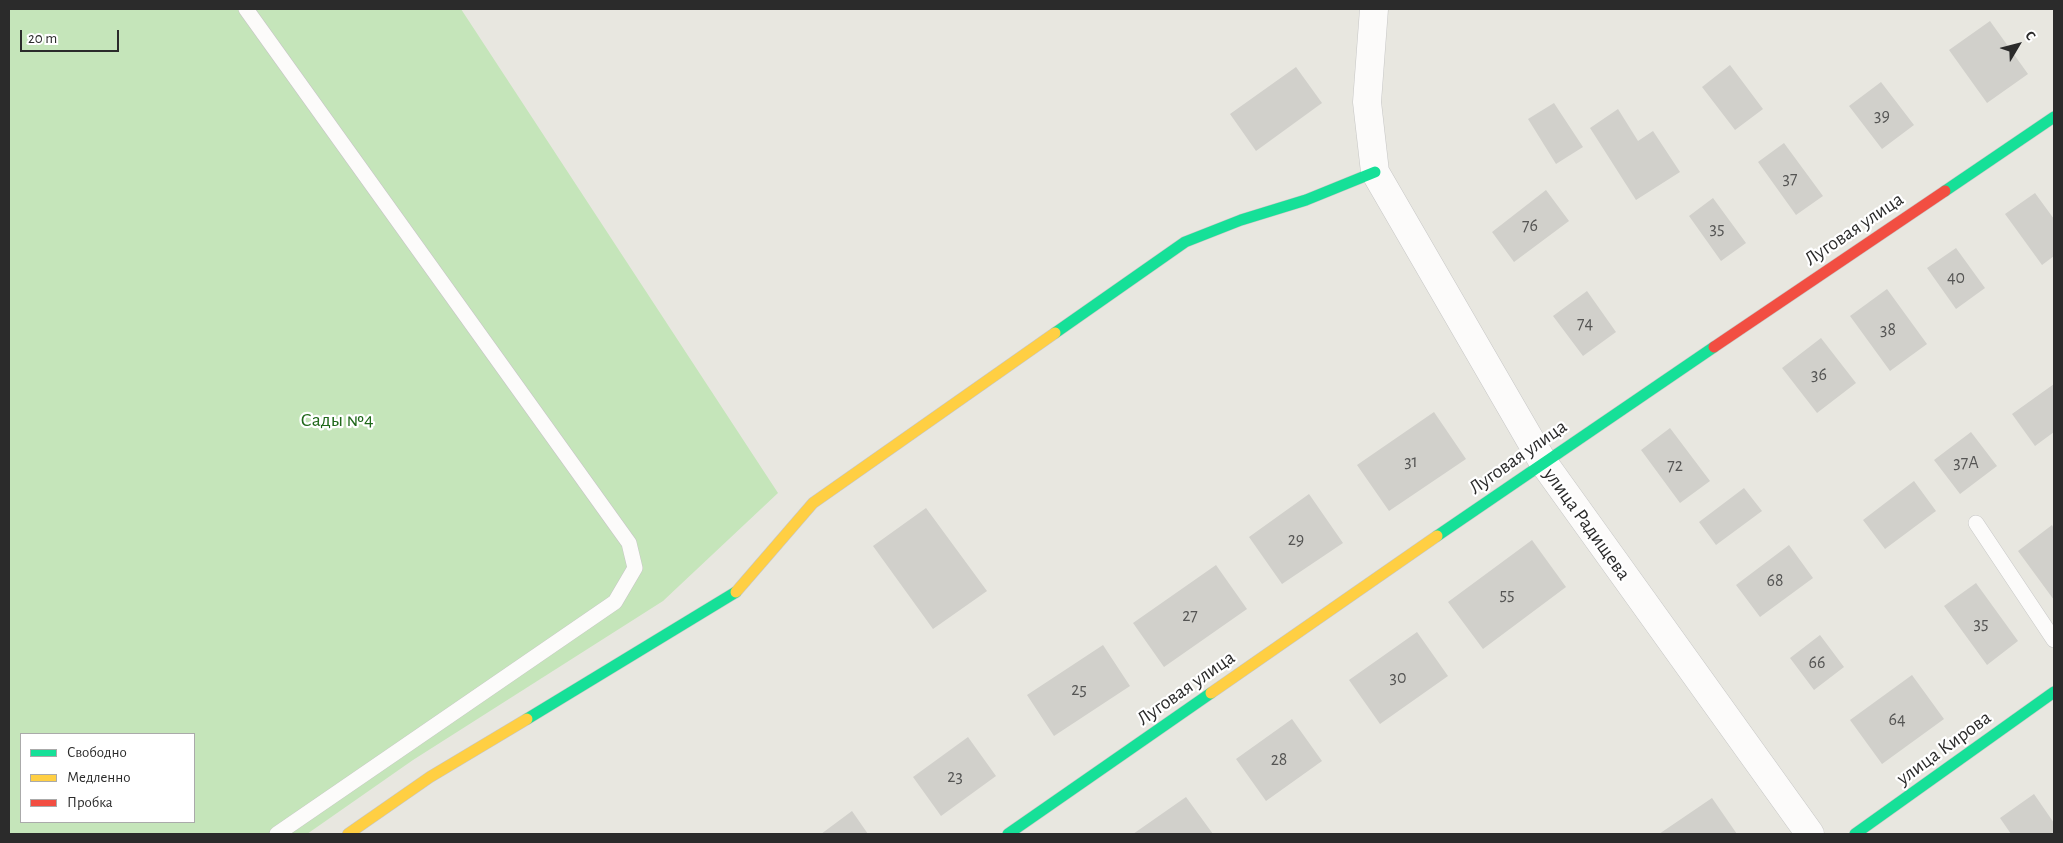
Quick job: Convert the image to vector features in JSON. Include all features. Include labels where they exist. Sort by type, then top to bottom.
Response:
[{"type":"street","points":[[348,834],[430,777],[734,594],[813,503],[1185,242],[1241,220],[1306,200],[1375,172],[1367,102],[1374,9]]},
{"type":"street","name":"Луговая улица","points":[[1008,834],[1543,462],[2054,117]]},
{"type":"street","name":"улица Радищева","points":[[1375,172],[1543,462],[1810,834]]},
{"type":"street","name":"улица Кирова","points":[[1855,834],[2054,692]]},
{"type":"lane","points":[[246,9],[629,542],[635,568],[615,602],[277,834]]},
{"type":"lane","points":[[1976,523],[2054,640]]},
{"type":"green space","name":"Сады №4","points":[[9,9],[461,9],[778,493],[663,601],[413,760],[307,834],[9,834]]},
{"type":"building","points":[[1990,21],[2028,74],[1987,103],[1949,50]]},
{"type":"building","points":[[1730,65],[1763,109],[1735,130],[1702,87]]},
{"type":"building","points":[[1296,67],[1322,103],[1256,151],[1230,114]]},
{"type":"building","points":[[1881,82],[1914,125],[1882,149],[1849,106]]},
{"type":"building","points":[[1554,103],[1583,147],[1556,164],[1528,119]]},
{"type":"building","points":[[1618,109],[1638,141],[1653,131],[1680,172],[1636,200],[1590,128]]},
{"type":"building","points":[[1784,143],[1823,196],[1796,215],[1758,162]]},
{"type":"building","points":[[1546,190],[1569,221],[1514,262],[1492,232]]},
{"type":"building","points":[[2035,193],[2054,219],[2054,256],[2042,265],[2005,214]]},
{"type":"building","points":[[1713,198],[1746,243],[1721,261],[1689,216]]},
{"type":"building","points":[[1956,248],[1985,288],[1956,309],[1927,268]]},
{"type":"building","points":[[1887,289],[1927,344],[1890,371],[1850,316]]},
{"type":"building","points":[[1587,291],[1616,332],[1583,356],[1553,316]]},
{"type":"building","points":[[1821,338],[1856,383],[1817,413],[1782,368]]},
{"type":"building","points":[[2054,384],[2054,432],[2035,446],[2012,414]]},
{"type":"building","points":[[1434,412],[1466,459],[1389,511],[1357,465]]},
{"type":"building","points":[[1670,428],[1710,481],[1680,503],[1641,450]]},
{"type":"building","points":[[1971,432],[1997,466],[1960,494],[1934,460]]},
{"type":"building","points":[[1914,481],[1936,511],[1885,549],[1863,520]]},
{"type":"building","points":[[1744,488],[1762,511],[1716,545],[1699,522]]},
{"type":"building","points":[[1309,494],[1343,543],[1282,584],[1249,537]]},
{"type":"building","points":[[926,508],[987,591],[933,629],[873,546]]},
{"type":"building","points":[[2052,525],[2054,529],[2054,600],[2018,551]]},
{"type":"building","points":[[1532,540],[1566,587],[1483,649],[1448,602]]},
{"type":"building","points":[[1789,545],[1813,578],[1760,617],[1736,585]]},
{"type":"building","points":[[1216,565],[1247,609],[1164,667],[1133,623]]},
{"type":"building","points":[[1976,583],[2018,641],[1987,665],[1944,606]]},
{"type":"building","points":[[1417,632],[1448,676],[1380,724],[1349,680]]},
{"type":"building","points":[[1820,635],[1844,667],[1814,690],[1790,658]]},
{"type":"building","points":[[1103,645],[1130,686],[1054,736],[1027,695]]},
{"type":"building","points":[[1912,675],[1944,719],[1882,764],[1850,720]]},
{"type":"building","points":[[1292,719],[1322,761],[1266,801],[1236,759]]},
{"type":"building","points":[[968,737],[996,776],[941,816],[913,777]]},
{"type":"building","points":[[2034,794],[2054,823],[2054,834],[2011,834],[2000,818]]},
{"type":"building","points":[[1186,797],[1213,834],[1133,834]]},
{"type":"building","points":[[1712,798],[1737,834],[1659,834]]},
{"type":"building","points":[[852,811],[868,834],[821,834]]},
{"type":"traffic: fast","points":[[1945,191],[2054,117]]},
{"type":"traffic: fast","points":[[1055,333],[1185,242],[1241,220],[1306,200],[1375,172]]},
{"type":"traffic: fast","points":[[1437,536],[1714,347]]},
{"type":"traffic: fast","points":[[527,719],[736,592]]},
{"type":"traffic: fast","points":[[1855,834],[2054,692]]},
{"type":"traffic: fast","points":[[1008,834],[1211,693]]},
{"type":"traffic: slow","points":[[736,592],[813,503],[1055,333]]},
{"type":"traffic: slow","points":[[1211,693],[1437,536]]},
{"type":"traffic: slow","points":[[348,834],[430,777],[527,719]]},
{"type":"traffic: jam","points":[[1714,347],[1945,191]]}]
